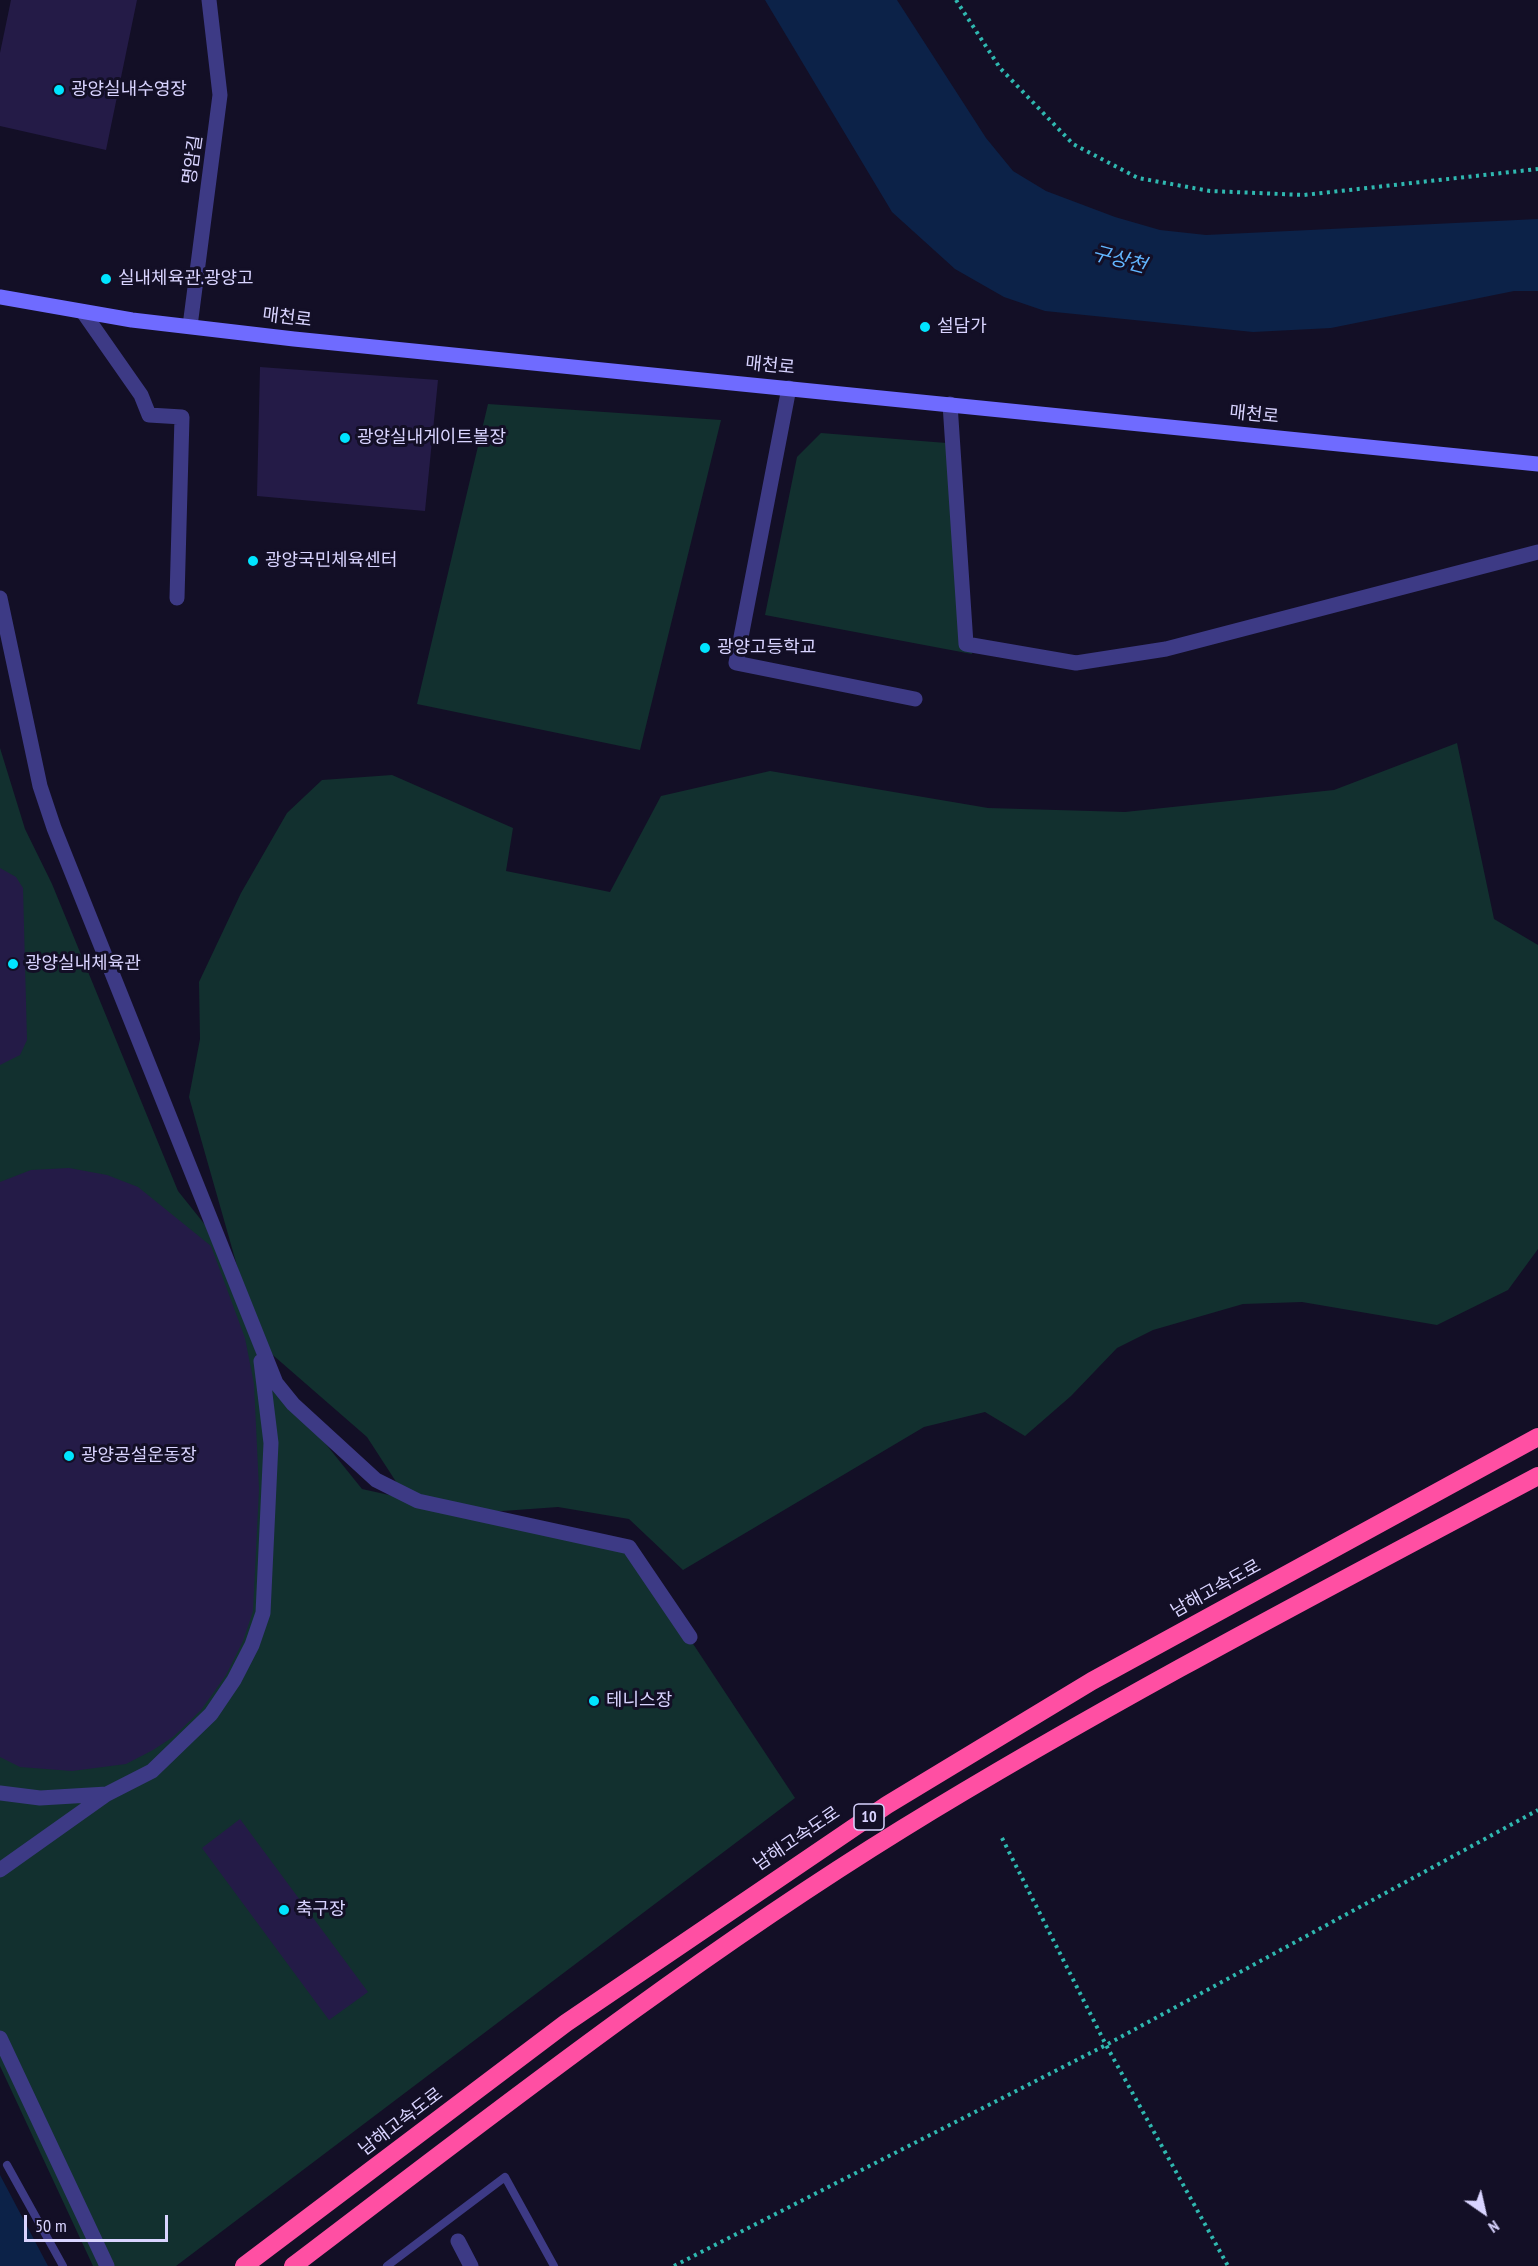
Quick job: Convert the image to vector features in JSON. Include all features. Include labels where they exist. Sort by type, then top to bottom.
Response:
[{"type":"highway","name":"남해고속도로","points":[[244,2266],[566,2023],[887,1805],[1092,1681],[1538,1437]]},
{"type":"highway","name":"10","points":[[293,2266],[727,1945],[901,1830],[1108,1708],[1538,1476]]},
{"type":"main road","name":"매천로","points":[[0,297],[83,312],[294,339],[1538,464]]},
{"type":"street","name":"명암길","points":[[190,326],[220,95],[208,0]]},
{"type":"street","points":[[83,312],[141,395],[149,415],[182,417],[177,598]]},
{"type":"street","points":[[789,388],[736,663],[915,699]]},
{"type":"street","points":[[950,404],[966,644],[1076,663],[1166,649],[1538,552]]},
{"type":"street","points":[[0,598],[40,786],[54,828],[276,1383],[293,1404],[376,1480],[418,1501],[629,1547],[690,1637]]},
{"type":"street","points":[[0,1870],[107,1794],[153,1772],[211,1714],[247,1654],[262,1613],[271,1443],[259,1343]]},
{"type":"street","points":[[0,1793],[40,1798],[107,1794]]},
{"type":"street","points":[[0,2038],[107,2266]]},
{"type":"street","points":[[458,2241],[471,2266]]},
{"type":"lane","points":[[7,2165],[63,2266]]},
{"type":"lane","points":[[387,2266],[505,2177],[554,2266]]},
{"type":"path","points":[[956,0],[1000,68],[1072,144],[1138,178],[1210,191],[1304,195],[1538,169]]},
{"type":"path","points":[[674,2266],[1106,2045],[1538,1810]]},
{"type":"path","points":[[1002,1838],[1106,2045],[1228,2266]]},
{"type":"green space","points":[[488,404],[721,420],[640,750],[417,704]]},
{"type":"green space","points":[[821,433],[959,444],[972,654],[765,615],[797,457]]},
{"type":"green space","points":[[1457,743],[1494,919],[1538,945],[1538,1249],[1508,1290],[1437,1325],[1302,1302],[1243,1304],[1153,1330],[1117,1348],[1071,1396],[1025,1436],[985,1412],[924,1427],[683,1570],[629,1519],[558,1507],[475,1513],[629,1547],[795,1798],[176,2266],[93,2266],[0,2066],[0,748],[25,829],[52,884],[178,1191],[222,1246],[259,1361],[362,1489],[457,1510],[404,1494],[367,1437],[259,1343],[189,1097],[200,1039],[199,982],[241,893],[287,813],[322,780],[392,775],[513,828],[506,871],[610,892],[661,796],[770,771],[988,808],[1125,812],[1334,790]]},
{"type":"water","name":"구상천","points":[[765,0],[897,0],[986,138],[1013,171],[1046,191],[1115,217],[1160,230],[1206,235],[1538,219],[1538,291],[1514,291],[1331,328],[1253,332],[1045,311],[1004,297],[955,269],[892,212]]},
{"type":"water","points":[[0,2175],[48,2266],[0,2266]]},
{"type":"building","name":"광양실내수영장","points":[[11,0],[137,0],[106,150],[0,126],[0,53]]},
{"type":"building","name":"광양실내게이트볼장","points":[[260,367],[438,380],[425,511],[257,496]]},
{"type":"building","name":"광양실내체육관","points":[[0,868],[16,877],[23,888],[27,1040],[20,1055],[0,1065]]},
{"type":"building","name":"광양공설운동장","points":[[69,1168],[107,1175],[138,1187],[211,1246],[245,1338],[254,1384],[259,1489],[253,1611],[243,1641],[226,1675],[201,1710],[173,1737],[153,1750],[126,1764],[72,1771],[20,1767],[0,1757],[0,1182],[31,1170]]},
{"type":"building","points":[[240,1819],[368,1992],[329,2020],[202,1848]]},
{"type":"place","name":"광양실내수영장","points":[[59,90]]},
{"type":"place","name":"실내체육관.광양고","points":[[106,279]]},
{"type":"place","name":"설담가","points":[[925,327]]},
{"type":"place","name":"광양실내게이트볼장","points":[[345,438]]},
{"type":"place","name":"광양국민체육센터","points":[[253,561]]},
{"type":"place","name":"광양고등학교","points":[[705,648]]},
{"type":"place","name":"광양실내체육관","points":[[13,964]]},
{"type":"place","name":"광양공설운동장","points":[[69,1456]]},
{"type":"place","name":"테니스장","points":[[594,1701]]},
{"type":"place","name":"축구장","points":[[284,1910]]}]
